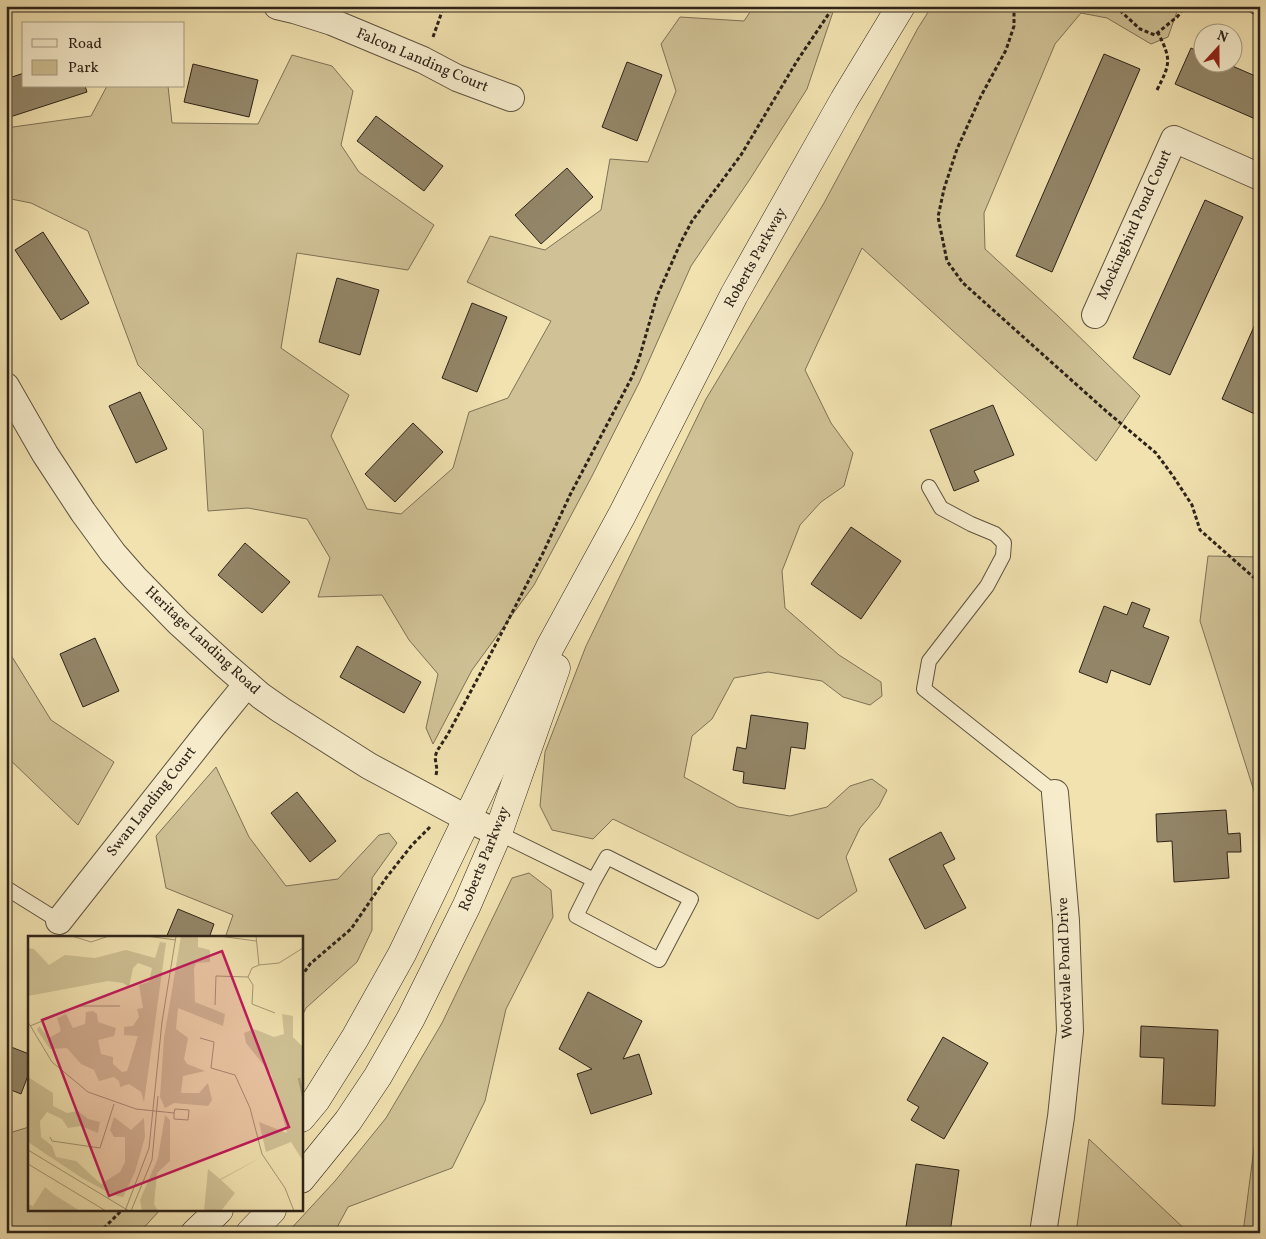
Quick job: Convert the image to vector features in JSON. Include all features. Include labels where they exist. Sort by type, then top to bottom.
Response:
[{"type":"main road","name":"Roberts Parkway","points":[[302,1117],[316,1100],[355,1038],[402,954],[550,647],[622,515],[734,295],[844,100],[900,6]]},
{"type":"main road","name":"Roberts Parkway","points":[[302,1178],[348,1121],[378,1076],[411,1018],[467,905],[498,833],[556,668],[622,515]]},
{"type":"main road","points":[[195,1233],[217,1212]]},
{"type":"main road","points":[[250,1233],[270,1212]]},
{"type":"street","name":"Falcon Landing Court","points":[[276,6],[332,22],[423,60],[457,78],[511,98]]},
{"type":"street","name":"Mockingbird Pond Court","points":[[1095,315],[1174,139],[1260,177]]},
{"type":"street","name":"Heritage Landing Road","points":[[6,386],[45,454],[83,512],[113,553],[179,623],[224,664],[281,710],[369,766],[498,833]]},
{"type":"street","name":"Swan Landing Court","points":[[60,921],[200,741],[247,684]]},
{"type":"street","name":"Woodvale Pond Drive","points":[[1044,1233],[1061,1117],[1070,1031],[1066,920],[1055,793]]},
{"type":"lane","points":[[929,486],[941,508],[995,534],[1004,543],[1003,556],[987,586],[929,661],[924,690],[1055,793]]},
{"type":"lane","points":[[498,833],[594,880]]},
{"type":"lane","points":[[607,857],[691,899],[659,960],[576,916],[594,880],[607,857]]},
{"type":"lane","points":[[6,888],[60,921]]},
{"type":"path","points":[[433,37],[444,6]]},
{"type":"path","points":[[302,976],[310,964],[351,930],[386,878],[412,844],[430,827],[431,799],[437,770],[435,757],[437,751],[488,661],[570,495],[632,377],[657,296],[681,242],[692,221],[741,155],[797,61],[834,6]]},
{"type":"path","points":[[1014,6],[1014,26],[1006,50],[981,96],[957,149],[944,190],[938,217],[947,261],[962,283],[1156,453],[1192,505],[1200,530],[1260,584]]},
{"type":"path","points":[[1115,6],[1140,28],[1155,35],[1178,16],[1184,6]]},
{"type":"path","points":[[1157,90],[1168,70],[1166,48],[1158,33]]},
{"type":"path","points":[[99,1233],[120,1212]]},
{"type":"green space","points":[[754,6],[835,6],[807,89],[750,179],[691,266],[639,383],[534,585],[472,670],[433,744],[426,728],[438,674],[409,640],[382,595],[318,597],[330,558],[307,519],[248,508],[208,511],[203,430],[138,365],[88,231],[31,203],[6,198],[6,128],[91,116],[106,88],[168,88],[172,123],[258,124],[292,55],[332,66],[353,91],[341,145],[359,172],[434,225],[408,270],[297,253],[281,348],[349,395],[331,436],[367,509],[401,514],[453,468],[469,412],[508,398],[551,321],[467,282],[490,236],[545,250],[601,210],[610,159],[648,162],[676,91],[661,44],[680,17],[744,21]]},
{"type":"green space","points":[[932,6],[1179,6],[1168,37],[1151,44],[1107,18],[1081,13],[1055,44],[984,213],[985,249],[1059,317],[1140,396],[1096,461],[862,248],[805,370],[831,423],[853,453],[844,486],[821,502],[800,525],[782,571],[785,608],[839,655],[881,682],[882,696],[870,705],[843,697],[822,681],[768,672],[734,678],[712,719],[692,736],[684,777],[738,807],[790,816],[827,807],[850,786],[872,779],[887,790],[879,806],[860,828],[846,857],[857,891],[818,919],[613,819],[593,839],[552,830],[540,806],[545,752],[586,646],[706,399],[824,203],[918,28]]},
{"type":"green space","points":[[1208,556],[1260,557],[1260,810],[1200,621]]},
{"type":"green space","points":[[6,647],[51,720],[114,762],[78,825],[6,756]]},
{"type":"green space","points":[[216,767],[249,837],[286,886],[338,879],[379,835],[389,833],[397,843],[372,878],[372,930],[357,962],[306,1008],[302,1016],[302,936],[226,936],[233,915],[166,888],[156,836]]},
{"type":"green space","points":[[529,873],[551,890],[553,917],[506,1009],[485,1101],[452,1168],[348,1207],[334,1233],[287,1233],[335,1181],[386,1118],[442,1023],[512,878]]},
{"type":"green space","points":[[1260,1102],[1260,1233],[1243,1233]]},
{"type":"green space","points":[[28,1127],[28,1212],[158,1212],[139,1233],[17,1233],[6,1220],[6,1134]]},
{"type":"green space","points":[[1089,1139],[1189,1233],[1076,1233]]},
{"type":"building","points":[[1237,6],[1260,6],[1260,17]]},
{"type":"building","points":[[1191,48],[1194,49],[1194,72],[1244,71],[1260,78],[1260,121],[1175,84]]},
{"type":"building","points":[[1104,54],[1140,69],[1052,272],[1016,256]]},
{"type":"building","points":[[627,62],[662,75],[637,141],[602,127]]},
{"type":"building","points":[[193,64],[258,80],[249,117],[184,102]]},
{"type":"building","points":[[22,74],[22,88],[86,88],[87,92],[10,117],[6,105],[6,79]]},
{"type":"building","points":[[376,116],[443,166],[424,191],[357,141]]},
{"type":"building","points":[[567,168],[593,197],[541,244],[515,215]]},
{"type":"building","points":[[1205,200],[1243,217],[1170,375],[1133,358]]},
{"type":"building","points":[[43,232],[89,303],[61,320],[15,250]]},
{"type":"building","points":[[337,278],[379,290],[360,355],[319,342]]},
{"type":"building","points":[[472,303],[507,317],[477,392],[442,378]]},
{"type":"building","points":[[1260,313],[1260,408],[1257,415],[1222,399]]},
{"type":"building","points":[[140,392],[167,449],[136,463],[109,406]]},
{"type":"building","points":[[993,405],[1014,455],[974,471],[979,481],[954,491],[930,430]]},
{"type":"building","points":[[413,423],[443,452],[395,502],[365,474]]},
{"type":"building","points":[[851,527],[901,561],[861,619],[811,584]]},
{"type":"building","points":[[245,543],[290,582],[262,613],[218,575]]},
{"type":"building","points":[[1132,602],[1150,609],[1143,627],[1169,637],[1150,685],[1111,670],[1107,683],[1079,672],[1104,606],[1127,615]]},
{"type":"building","points":[[95,638],[119,691],[83,707],[60,654]]},
{"type":"building","points":[[357,646],[421,682],[404,713],[340,677]]},
{"type":"building","points":[[751,715],[808,723],[805,749],[791,747],[785,789],[743,783],[744,772],[733,770],[737,747],[746,749]]},
{"type":"building","points":[[297,792],[336,841],[310,862],[271,813]]},
{"type":"building","points":[[1226,810],[1228,834],[1240,833],[1241,852],[1227,852],[1229,878],[1174,882],[1172,841],[1157,842],[1156,814]]},
{"type":"building","points":[[941,832],[955,859],[943,865],[966,908],[925,929],[889,859]]},
{"type":"building","points":[[178,909],[214,924],[210,936],[167,936]]},
{"type":"building","points":[[588,992],[642,1021],[623,1059],[639,1054],[652,1094],[591,1114],[577,1074],[592,1069],[559,1049]]},
{"type":"building","points":[[1141,1026],[1218,1030],[1215,1106],[1162,1104],[1164,1058],[1140,1057]]},
{"type":"building","points":[[943,1037],[988,1063],[944,1139],[911,1120],[919,1107],[907,1100]]},
{"type":"building","points":[[6,1045],[28,1054],[28,1076],[21,1094],[6,1088]]},
{"type":"building","points":[[916,1164],[959,1170],[950,1233],[905,1233]]}]
